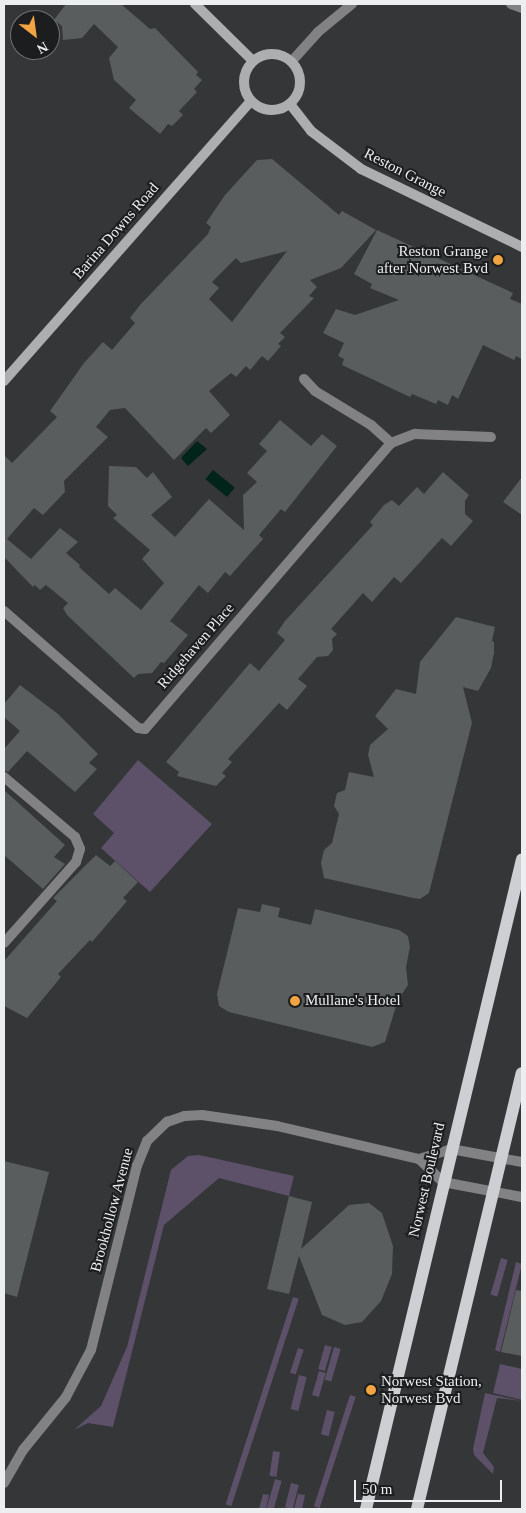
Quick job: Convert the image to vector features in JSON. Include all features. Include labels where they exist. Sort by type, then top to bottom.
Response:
[{"type":"main road","name":"Norwest Boulevard","points":[[366,1509],[522,859]]},
{"type":"main road","points":[[417,1509],[522,1074]]},
{"type":"street","points":[[195,4],[253,61]]},
{"type":"street","points":[[292,61],[318,32],[352,4]]},
{"type":"street","points":[[511,4],[522,8]]},
{"type":"street","points":[[277,54],[292,61],[301,78],[300,88],[290,104],[283,109],[265,110],[250,100],[244,84],[245,76],[253,61],[277,54]]},
{"type":"street","name":"Barina Downs Road","points":[[4,381],[250,100]]},
{"type":"street","name":"Reston Grange","points":[[290,104],[311,131],[361,169],[522,247]]},
{"type":"street","points":[[304,379],[315,391],[371,425],[391,443]]},
{"type":"street","name":"Ridgehaven Place","points":[[4,610],[138,728],[145,729],[391,443],[415,434],[491,437]]},
{"type":"street","points":[[4,777],[75,837],[80,850],[76,862],[4,943]]},
{"type":"street","name":"Brookhollow Avenue","points":[[4,1483],[23,1450],[66,1397],[91,1350],[136,1166],[147,1141],[155,1131],[184,1116],[202,1115],[277,1126],[419,1159]]},
{"type":"street","points":[[522,1162],[451,1149],[419,1159],[443,1182],[522,1197]]},
{"type":"shaded area","points":[[197,441],[207,449],[188,466],[181,458]]},
{"type":"shaded area","points":[[213,470],[235,488],[227,497],[205,479]]},
{"type":"shaded area","points":[[138,760],[212,824],[150,892],[101,848],[114,833],[93,814]]},
{"type":"shaded area","points":[[199,1155],[294,1176],[289,1196],[219,1178],[164,1225],[113,1427],[88,1423],[74,1430],[101,1406],[127,1347],[171,1170],[188,1156]]},
{"type":"shaded area","points":[[501,1258],[508,1260],[497,1296],[491,1295]]},
{"type":"shaded area","points":[[516,1262],[522,1264],[500,1352],[495,1350]]},
{"type":"shaded area","points":[[293,1297],[299,1299],[231,1506],[226,1504]]},
{"type":"shaded area","points":[[325,1345],[332,1347],[325,1371],[318,1369]]},
{"type":"shaded area","points":[[334,1347],[341,1349],[331,1382],[325,1380]]},
{"type":"shaded area","points":[[298,1348],[304,1350],[296,1375],[290,1373]]},
{"type":"shaded area","points":[[500,1364],[522,1369],[522,1400],[493,1393]]},
{"type":"shaded area","points":[[319,1371],[326,1373],[319,1397],[312,1395]]},
{"type":"shaded area","points":[[299,1375],[307,1377],[298,1411],[291,1409]]},
{"type":"shaded area","points":[[485,1393],[522,1401],[497,1398],[483,1453],[494,1467],[493,1474],[474,1455],[473,1449]]},
{"type":"shaded area","points":[[350,1395],[356,1397],[320,1508],[314,1506]]},
{"type":"shaded area","points":[[327,1410],[335,1412],[329,1436],[321,1434]]},
{"type":"shaded area","points":[[273,1451],[280,1452],[276,1477],[270,1476]]},
{"type":"shaded area","points":[[275,1479],[282,1481],[274,1509],[266,1509]]},
{"type":"shaded area","points":[[291,1483],[299,1485],[293,1509],[285,1507]]},
{"type":"shaded area","points":[[263,1494],[269,1495],[266,1509],[259,1509]]},
{"type":"shaded area","points":[[298,1494],[305,1495],[302,1509],[294,1509]]},
{"type":"building","points":[[66,4],[121,4],[150,29],[155,28],[198,72],[196,75],[202,80],[194,89],[197,92],[179,111],[183,115],[172,126],[168,124],[160,134],[129,108],[136,100],[114,80],[109,58],[118,47],[94,24],[82,38],[63,40],[60,12]]},
{"type":"building","points":[[272,159],[339,215],[342,211],[376,230],[341,268],[310,280],[317,287],[309,296],[314,298],[280,333],[285,337],[278,344],[281,346],[268,361],[262,356],[250,370],[246,366],[236,377],[231,373],[209,391],[230,415],[211,433],[206,428],[174,460],[125,408],[110,410],[96,427],[108,437],[64,481],[65,492],[43,515],[34,508],[7,539],[31,559],[60,528],[78,542],[66,553],[80,565],[79,567],[109,594],[115,588],[141,610],[164,583],[142,559],[150,550],[113,518],[117,515],[108,506],[109,466],[136,467],[147,478],[153,472],[172,497],[151,515],[175,537],[209,499],[244,530],[243,495],[257,482],[247,473],[267,451],[259,444],[280,420],[311,446],[322,434],[337,446],[285,512],[281,509],[259,535],[263,539],[230,576],[225,572],[208,593],[199,585],[170,621],[188,635],[164,663],[161,662],[152,673],[138,674],[134,678],[67,615],[63,608],[68,603],[46,585],[40,590],[35,585],[33,587],[4,557],[4,455],[12,463],[57,417],[50,411],[84,363],[103,342],[112,350],[135,323],[130,318],[140,305],[208,234],[211,227],[206,223],[225,195],[257,160]],"holes":[[[287,251],[232,322],[209,299],[219,288],[212,282],[236,258],[241,263]]]},
{"type":"building","points":[[377,230],[513,293],[510,299],[522,304],[522,359],[516,356],[514,360],[483,345],[458,399],[452,395],[448,405],[438,400],[436,404],[412,394],[410,397],[342,365],[344,359],[338,356],[344,343],[323,333],[336,309],[355,315],[399,300],[370,288],[372,284],[354,274]]},
{"type":"building","points":[[443,472],[469,495],[465,501],[465,514],[473,521],[451,546],[442,538],[401,583],[394,577],[372,602],[363,593],[331,629],[337,634],[332,639],[333,650],[328,656],[317,657],[298,679],[307,686],[287,710],[279,703],[228,759],[232,762],[222,773],[226,776],[216,786],[177,776],[179,772],[166,762],[250,663],[259,671],[285,640],[277,633],[285,621],[373,525],[370,522],[384,505],[392,500],[399,506],[417,487],[424,494]]},
{"type":"building","points":[[522,477],[522,515],[503,502]]},
{"type":"building","points":[[456,617],[495,627],[492,641],[494,642],[494,653],[491,668],[478,691],[463,687],[472,723],[429,893],[420,899],[413,898],[324,878],[321,863],[324,850],[332,843],[339,814],[334,806],[337,793],[345,790],[349,772],[374,777],[368,755],[370,745],[388,729],[375,716],[396,689],[416,694],[420,662]]},
{"type":"building","points":[[20,685],[58,714],[98,754],[89,763],[97,769],[75,792],[27,751],[8,772],[4,770],[4,749],[20,731],[4,717],[4,704]]},
{"type":"building","points":[[4,790],[65,845],[54,857],[65,864],[43,889],[4,855]]},
{"type":"building","points":[[96,855],[110,866],[115,861],[138,882],[123,898],[127,901],[92,942],[90,940],[58,974],[61,977],[27,1018],[4,1006],[4,961],[57,901],[53,898]]},
{"type":"building","points":[[262,904],[280,908],[278,917],[311,925],[315,909],[399,930],[408,936],[410,947],[406,967],[408,985],[398,1000],[385,1042],[372,1047],[229,1012],[219,1006],[217,994],[238,908],[260,912]]},
{"type":"building","points":[[4,1161],[49,1172],[17,1297],[4,1293]]},
{"type":"building","points":[[289,1196],[312,1202],[301,1249],[349,1205],[369,1203],[382,1213],[393,1246],[392,1274],[381,1301],[362,1322],[345,1325],[322,1315],[299,1256],[289,1294],[267,1289]]},
{"type":"building","points":[[516,1290],[522,1291],[522,1356],[501,1352]]},
{"type":"place","name":"Reston Grange after Norwest Bvd","points":[[498,260]]},
{"type":"place","name":"Mullane's Hotel","points":[[295,1001]]},
{"type":"place","name":"Norwest Station, Norwest Bvd","points":[[371,1390]]}]
